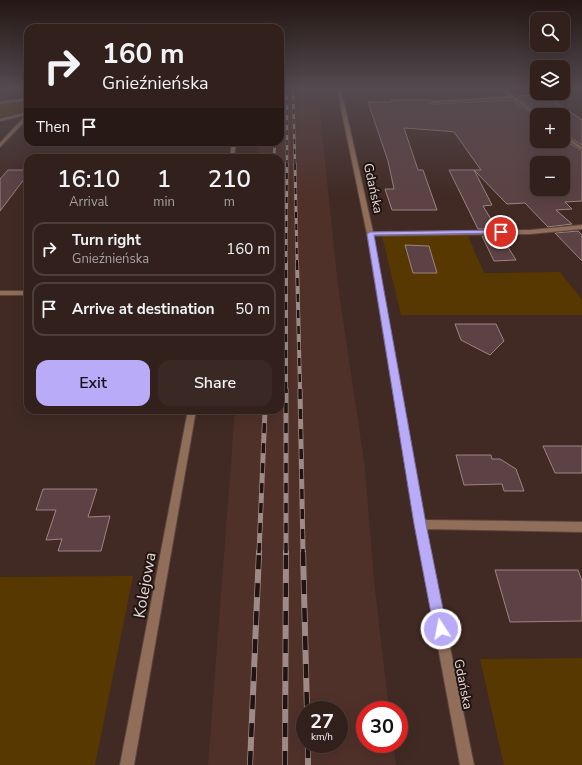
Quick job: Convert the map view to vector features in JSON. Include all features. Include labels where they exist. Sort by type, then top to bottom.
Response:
[{"type":"street","points":[[0,146],[19,125]]},
{"type":"street","name":"Gdańska","points":[[347,125],[370,234],[420,524],[467,765]]},
{"type":"street","points":[[570,140],[582,149]]},
{"type":"street","points":[[370,234],[530,232],[582,227]]},
{"type":"street","points":[[0,293],[24,293]]},
{"type":"street","name":"Kolejowa","points":[[127,765],[191,414]]},
{"type":"street","points":[[420,524],[582,527]]},
{"type":"shaded area","points":[[284,125],[321,125],[338,286],[365,468],[374,581],[388,701],[356,701],[356,753],[394,753],[396,765],[208,765],[235,414],[284,414],[284,154],[258,154],[260,146],[284,146]]},
{"type":"shaded area","points":[[382,236],[468,236],[484,273],[560,272],[582,300],[582,315],[401,315]]},
{"type":"shaded area","points":[[133,576],[95,765],[0,765],[0,577]]},
{"type":"shaded area","points":[[582,658],[582,765],[504,765],[480,659]]},
{"type":"building","points":[[376,125],[530,125],[530,148],[570,148],[570,143],[582,151],[582,201],[565,202],[572,209],[556,210],[572,224],[548,227],[525,203],[507,204],[474,170],[481,170],[454,132],[404,128],[418,170],[423,170],[437,210],[392,210],[385,189],[394,189],[388,161]]},
{"type":"building","points":[[570,125],[582,125],[582,145],[570,137]]},
{"type":"building","points":[[8,170],[24,170],[24,179],[0,211],[0,179]]},
{"type":"building","points":[[449,170],[474,170],[492,205],[483,206],[497,229],[478,229]]},
{"type":"building","points":[[578,231],[582,235],[582,261],[555,233]]},
{"type":"building","points":[[482,236],[501,236],[516,260],[494,261]]},
{"type":"building","points":[[405,245],[429,246],[437,273],[413,273]]},
{"type":"building","points":[[455,324],[496,324],[504,341],[490,355],[461,340]]},
{"type":"building","points":[[543,446],[582,446],[582,473],[555,473]]},
{"type":"building","points":[[456,455],[491,455],[492,459],[500,459],[516,469],[524,491],[504,491],[502,484],[464,485]]},
{"type":"building","points":[[43,489],[97,489],[88,517],[110,516],[101,551],[58,551],[62,539],[46,540],[56,510],[36,510]]},
{"type":"building","points":[[495,570],[578,570],[582,581],[582,621],[510,622]]},
{"type":"railway","points":[[287,125],[287,164]]},
{"type":"railway","points":[[294,125],[295,165]]},
{"type":"railway","points":[[274,154],[275,146]]},
{"type":"railway","points":[[286,263],[287,164]]},
{"type":"railway","points":[[295,164],[297,263]]},
{"type":"railway","points":[[297,262],[300,390]]},
{"type":"railway","points":[[286,263],[286,552]]},
{"type":"railway","points":[[300,389],[303,553]]},
{"type":"railway","points":[[259,553],[265,414]]},
{"type":"railway","points":[[250,765],[259,552]]},
{"type":"railway","points":[[285,765],[286,552]]},
{"type":"railway","points":[[303,552],[307,701]]},
{"type":"railway","points":[[308,753],[308,765]]},
{"type":"route","points":[[441,629],[420,524],[370,234],[501,232]]}]
